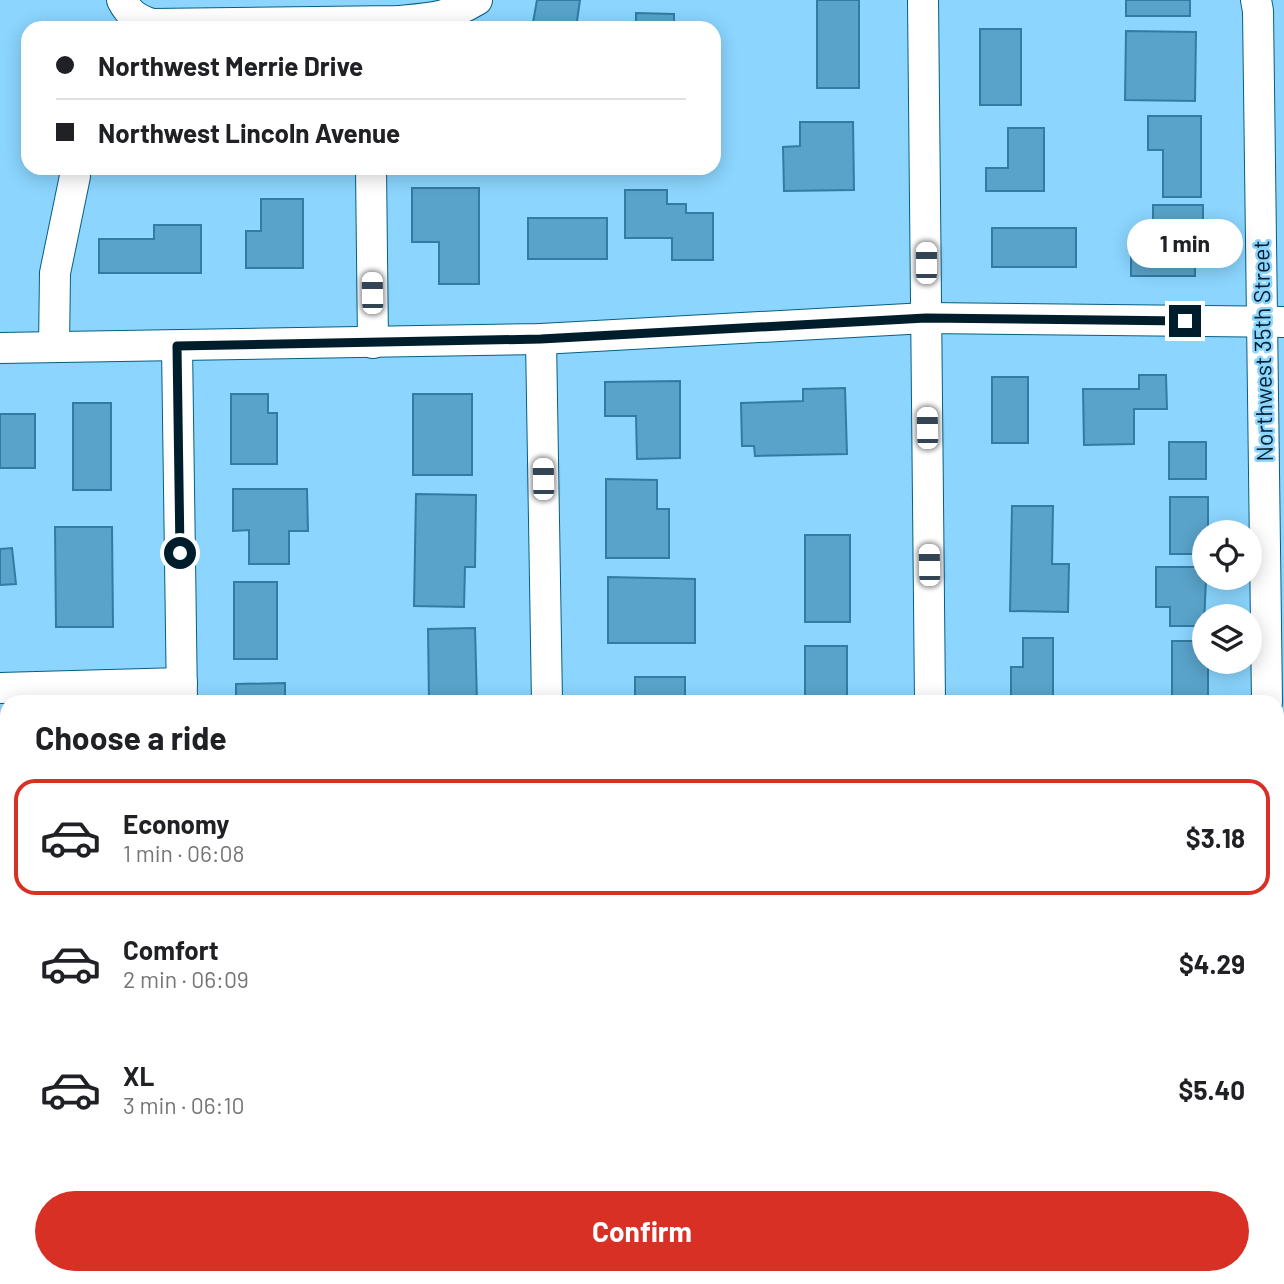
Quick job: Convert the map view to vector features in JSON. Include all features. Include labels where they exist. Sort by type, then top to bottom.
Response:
[{"type":"street","points":[[122,0],[130,13],[143,21]]},
{"type":"street","points":[[397,21],[438,18],[477,0]]},
{"type":"street","points":[[923,0],[930,695]]},
{"type":"street","name":"Northwest 35th Street","points":[[1256,0],[1273,322],[1266,695]]},
{"type":"street","points":[[371,175],[373,343]]},
{"type":"street","points":[[54,347],[55,273],[75,176]]},
{"type":"street","points":[[0,348],[541,339],[926,318],[1273,322]]},
{"type":"street","points":[[541,339],[547,695]]},
{"type":"street","points":[[0,688],[182,692],[177,346]]},
{"type":"building","points":[[537,0],[580,0],[577,21],[533,21]]},
{"type":"building","points":[[817,0],[859,0],[859,88],[817,88]]},
{"type":"building","points":[[1126,0],[1190,0],[1190,16],[1126,16]]},
{"type":"building","points":[[636,13],[674,14],[674,21],[636,21]]},
{"type":"building","points":[[980,29],[1021,29],[1021,105],[980,105]]},
{"type":"building","points":[[1126,31],[1196,32],[1195,101],[1125,100]]},
{"type":"building","points":[[1148,116],[1201,116],[1201,197],[1163,197],[1163,150],[1148,150]]},
{"type":"building","points":[[800,122],[853,122],[854,190],[784,191],[783,147],[800,146]]},
{"type":"building","points":[[1008,128],[1044,128],[1044,191],[986,191],[986,168],[1008,168]]},
{"type":"building","points":[[412,188],[479,188],[479,284],[439,284],[439,242],[412,242]]},
{"type":"building","points":[[625,190],[667,190],[667,204],[686,204],[686,213],[713,213],[713,260],[672,260],[672,238],[625,238]]},
{"type":"building","points":[[261,199],[303,199],[303,268],[246,268],[246,231],[261,231]]},
{"type":"building","points":[[1153,205],[1203,205],[1203,237],[1195,237],[1195,276],[1131,276],[1131,237],[1153,237]]},
{"type":"building","points":[[528,218],[607,218],[607,259],[528,259]]},
{"type":"building","points":[[154,225],[201,225],[201,273],[99,273],[99,239],[154,239]]},
{"type":"building","points":[[992,228],[1076,228],[1076,267],[992,267]]},
{"type":"building","points":[[1139,375],[1166,375],[1167,409],[1134,409],[1134,444],[1084,445],[1083,389],[1139,389]]},
{"type":"building","points":[[992,377],[1028,377],[1028,443],[992,443]]},
{"type":"building","points":[[680,381],[680,458],[637,459],[636,416],[605,416],[605,382]]},
{"type":"building","points":[[845,388],[847,454],[755,456],[754,446],[742,446],[741,403],[803,401],[803,389]]},
{"type":"building","points":[[231,394],[268,394],[268,413],[277,413],[277,464],[231,464]]},
{"type":"building","points":[[413,394],[472,394],[472,475],[413,475]]},
{"type":"building","points":[[73,403],[111,403],[111,490],[73,490]]},
{"type":"building","points":[[0,414],[35,414],[35,468],[0,468]]},
{"type":"building","points":[[1169,442],[1206,442],[1206,479],[1169,479]]},
{"type":"building","points":[[606,479],[657,480],[657,509],[669,509],[669,558],[606,558]]},
{"type":"building","points":[[233,489],[307,489],[308,531],[289,531],[289,564],[249,564],[249,530],[233,531]]},
{"type":"building","points":[[416,494],[476,495],[475,567],[465,567],[464,607],[414,606]]},
{"type":"building","points":[[1170,497],[1208,497],[1208,520],[1192,520],[1192,554],[1170,554]]},
{"type":"building","points":[[1012,506],[1053,506],[1052,564],[1069,564],[1068,612],[1010,611]]},
{"type":"building","points":[[55,527],[112,527],[113,627],[56,627]]},
{"type":"building","points":[[805,535],[850,535],[850,622],[805,622]]},
{"type":"building","points":[[12,548],[16,584],[0,585],[0,549]]},
{"type":"building","points":[[1156,567],[1192,567],[1192,590],[1206,590],[1205,604],[1192,604],[1192,626],[1170,626],[1170,607],[1156,607]]},
{"type":"building","points":[[608,577],[695,579],[695,643],[608,643]]},
{"type":"building","points":[[234,582],[277,582],[277,659],[234,659]]},
{"type":"building","points":[[475,628],[477,695],[429,695],[428,629]]},
{"type":"building","points":[[1023,638],[1053,638],[1053,695],[1011,695],[1011,667],[1023,667]]},
{"type":"building","points":[[1172,641],[1192,641],[1192,674],[1208,674],[1208,695],[1172,695]]},
{"type":"building","points":[[805,646],[847,646],[847,695],[805,695]]},
{"type":"building","points":[[635,677],[685,677],[685,695],[635,695]]},
{"type":"building","points":[[285,683],[285,695],[236,695],[236,684]]},
{"type":"route","points":[[180,553],[177,346],[541,339],[926,318],[1185,321]]}]
